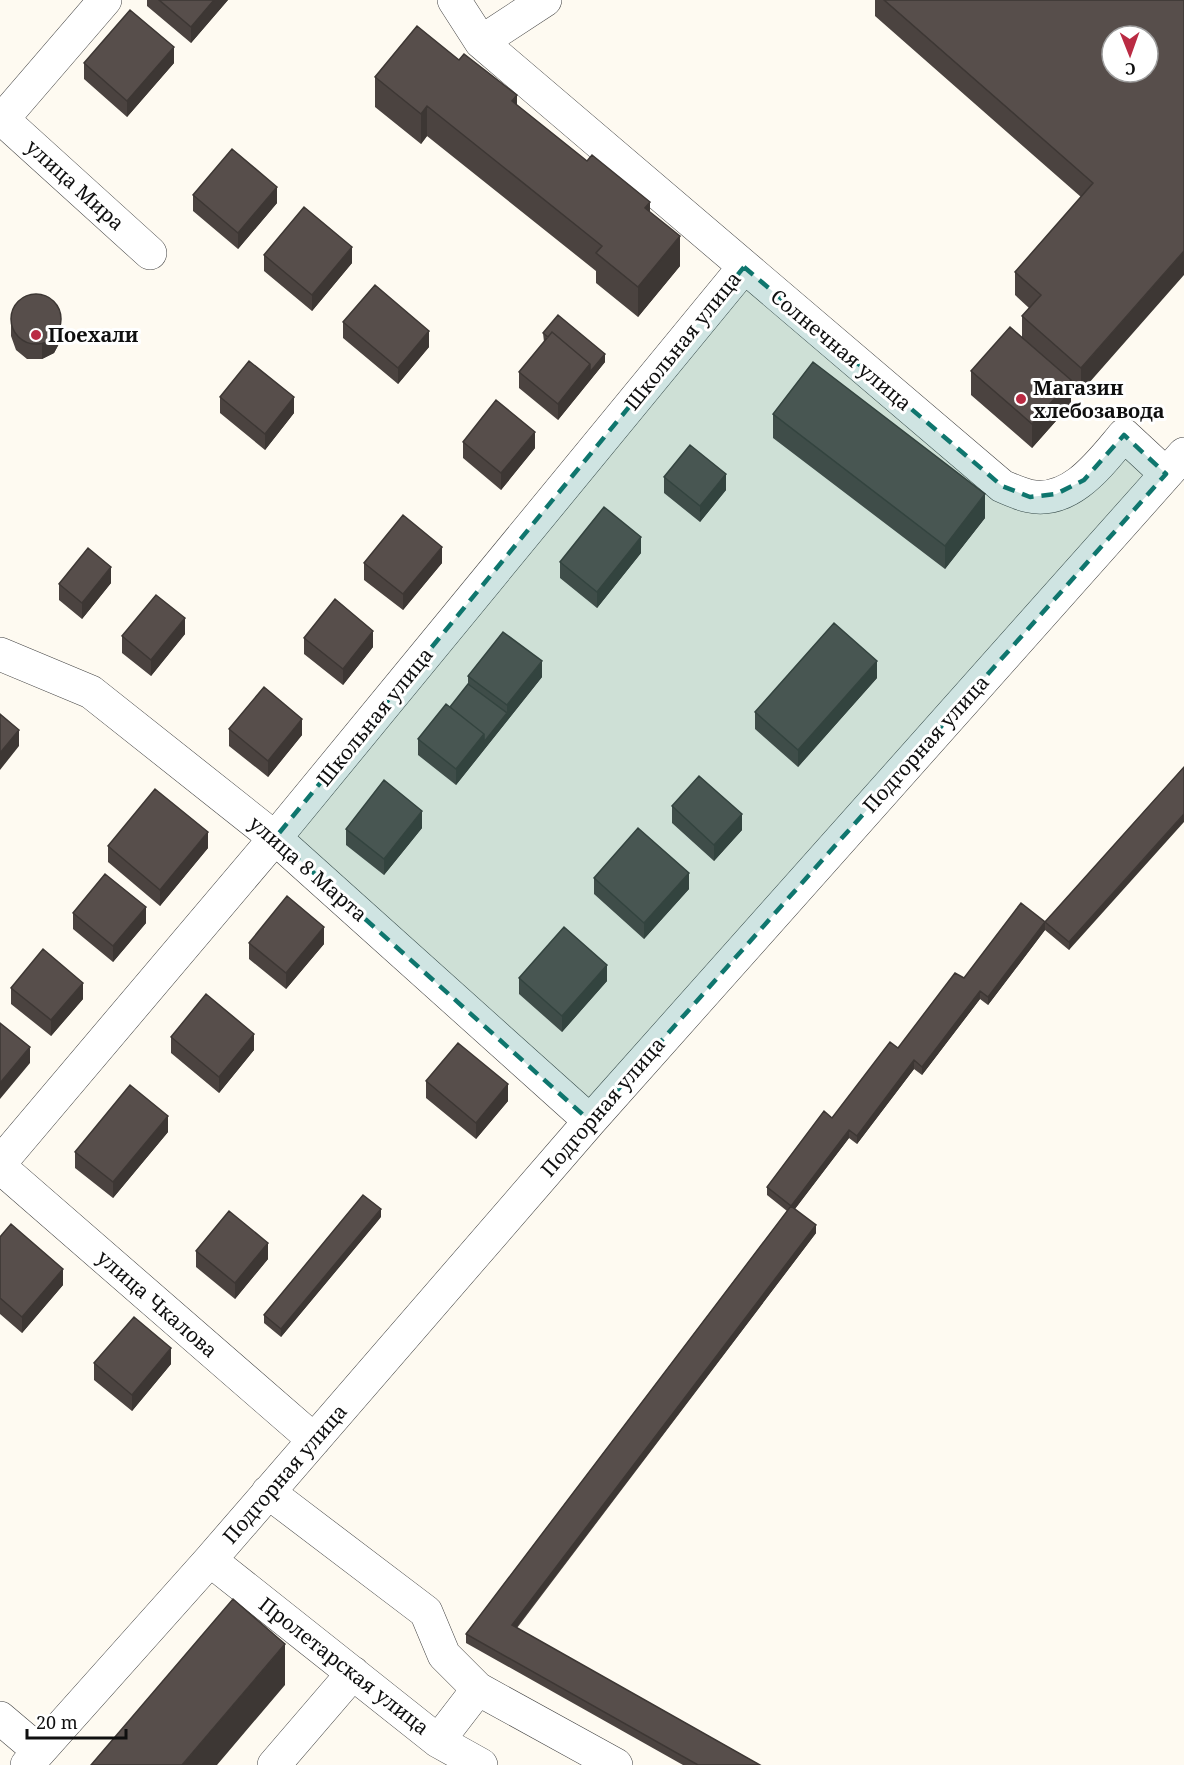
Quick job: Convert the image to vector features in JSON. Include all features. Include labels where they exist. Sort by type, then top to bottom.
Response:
[{"type":"street","points":[[1,120],[105,0]]},
{"type":"street","name":"Солнечная улица","points":[[454,0],[481,42],[1002,486],[1030,497],[1056,494],[1084,480],[1124,435],[1175,464]]},
{"type":"street","points":[[481,42],[545,0]]},
{"type":"street","name":"улица Мира","points":[[1,120],[150,253]]},
{"type":"street","name":"Школьная улица","points":[[0,1165],[275,838],[744,267]]},
{"type":"street","name":"Подгорная улица","points":[[33,1758],[210,1560],[590,1121],[1175,464]]},
{"type":"street","name":"улица 8 Марта","points":[[0,654],[91,692],[275,838],[590,1121]]},
{"type":"street","name":"улица Чкалова","points":[[0,1165],[314,1440]]},
{"type":"street","points":[[268,1492],[426,1612],[444,1654],[478,1689],[616,1765]]},
{"type":"street","name":"Пролетарская улица","points":[[210,1560],[438,1741],[481,1765]]},
{"type":"street","points":[[274,1765],[353,1673]]},
{"type":"street","points":[[438,1741],[478,1689]]},
{"type":"street","points":[[0,1718],[33,1758]]},
{"type":"highlighted area","points":[[744,267],[1002,486],[1030,497],[1056,494],[1084,480],[1124,435],[1166,474],[590,1121],[275,838]]},
{"type":"building","points":[[159,0],[214,0],[191,27]]},
{"type":"building","points":[[884,0],[1184,0],[1184,251],[1081,368],[1022,316],[1041,295],[1015,272],[1093,183]]},
{"type":"building","points":[[130,10],[174,47],[127,101],[84,63]]},
{"type":"building","points":[[417,26],[459,60],[464,54],[517,95],[512,101],[587,161],[592,155],[650,202],[645,208],[680,236],[638,287],[596,253],[602,246],[427,106],[421,114],[375,77]]},
{"type":"building","points":[[232,149],[277,187],[238,233],[193,195]]},
{"type":"building","points":[[304,207],[352,247],[312,295],[264,255]]},
{"type":"building","points":[[375,285],[429,331],[398,368],[343,322]]},
{"type":"building","points":[[36,294],[54,301],[61,319],[54,337],[36,344],[18,337],[11,319],[18,301]]},
{"type":"building","points":[[558,315],[605,354],[590,372],[590,364],[552,332],[548,337],[543,333]]},
{"type":"building","points":[[1010,327],[1071,380],[1032,424],[971,371]]},
{"type":"building","points":[[552,332],[590,364],[558,404],[519,372]]},
{"type":"building","points":[[249,361],[294,397],[265,434],[220,397]]},
{"type":"building","points":[[813,362],[985,494],[945,546],[773,414]]},
{"type":"building","points":[[496,400],[535,432],[501,473],[463,442]]},
{"type":"building","points":[[690,445],[726,474],[700,506],[664,477]]},
{"type":"building","points":[[604,507],[641,537],[597,592],[560,562]]},
{"type":"building","points":[[403,515],[442,547],[403,594],[364,563]]},
{"type":"building","points":[[88,548],[111,567],[82,603],[59,584]]},
{"type":"building","points":[[156,595],[185,618],[151,660],[122,636]]},
{"type":"building","points":[[335,599],[373,631],[343,669],[304,638]]},
{"type":"building","points":[[834,623],[877,661],[798,750],[755,712]]},
{"type":"building","points":[[503,632],[542,661],[507,705],[468,676]]},
{"type":"building","points":[[468,684],[507,713],[484,742],[484,734],[450,707]]},
{"type":"building","points":[[264,687],[302,719],[268,761],[229,729]]},
{"type":"building","points":[[446,704],[484,734],[456,769],[418,739]]},
{"type":"building","points":[[0,714],[19,730],[0,753]]},
{"type":"building","points":[[1184,767],[1184,814],[1069,942],[1045,922]]},
{"type":"building","points":[[699,776],[742,814],[714,845],[672,806]]},
{"type":"building","points":[[384,780],[422,811],[384,859],[346,829]]},
{"type":"building","points":[[155,789],[208,832],[160,890],[108,846]]},
{"type":"building","points":[[638,828],[689,873],[644,923],[594,878]]},
{"type":"building","points":[[105,874],[146,907],[113,946],[73,913]]},
{"type":"building","points":[[287,896],[324,927],[286,973],[249,943]]},
{"type":"building","points":[[1021,903],[1045,922],[988,997],[980,991],[922,1067],[914,1060],[857,1136],[849,1130],[791,1206],[767,1187],[824,1111],[832,1118],[890,1042],[898,1048],[955,973],[964,978]]},
{"type":"building","points":[[564,927],[607,965],[562,1016],[519,978]]},
{"type":"building","points":[[43,949],[83,983],[51,1020],[11,988]]},
{"type":"building","points":[[206,994],[254,1034],[219,1077],[171,1037]]},
{"type":"building","points":[[0,1023],[30,1047],[0,1083]]},
{"type":"building","points":[[458,1043],[508,1084],[476,1123],[426,1081]]},
{"type":"building","points":[[130,1085],[168,1116],[113,1182],[75,1152]]},
{"type":"building","points":[[363,1195],[381,1209],[281,1329],[264,1315]]},
{"type":"building","points":[[791,1206],[816,1225],[512,1625],[760,1765],[698,1765],[466,1634]]},
{"type":"building","points":[[229,1211],[268,1243],[235,1283],[196,1251]]},
{"type":"building","points":[[11,1224],[63,1269],[22,1317],[0,1298],[0,1237]]},
{"type":"building","points":[[134,1317],[171,1348],[132,1395],[94,1363]]},
{"type":"building","points":[[233,1599],[285,1644],[182,1765],[91,1765]]},
{"type":"place","name":"Поехали","points":[[36,335]]},
{"type":"place","name":"Магазин хлебозавода","points":[[1021,399]]}]
